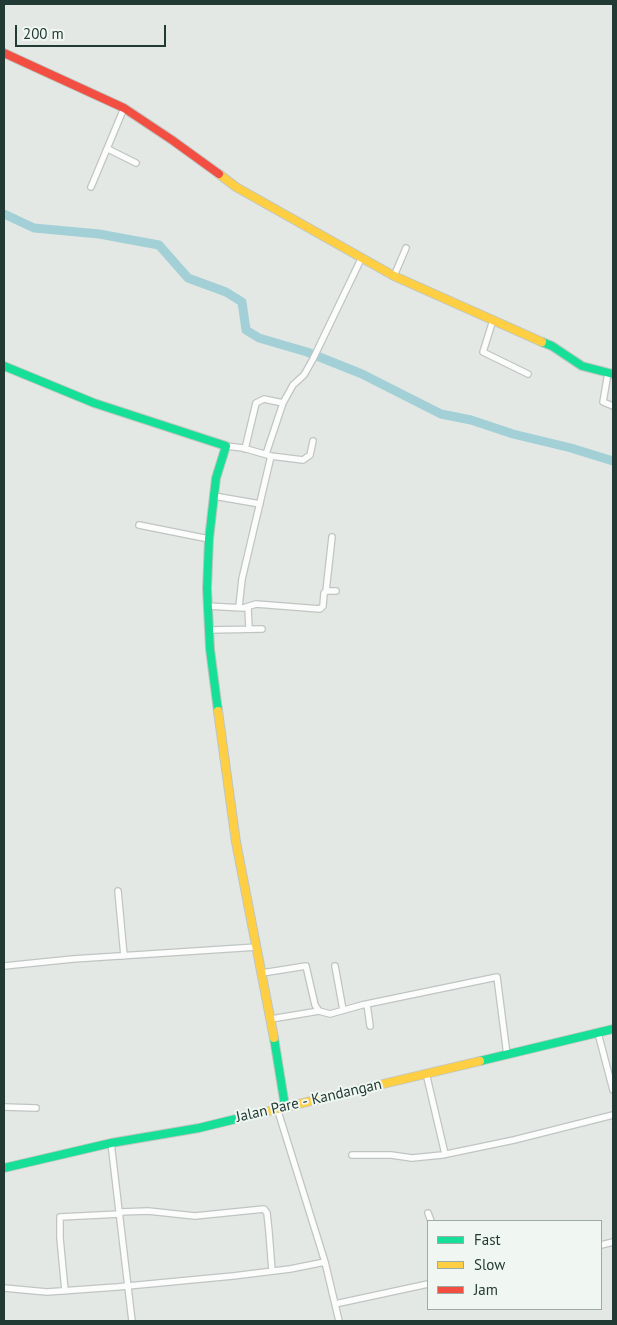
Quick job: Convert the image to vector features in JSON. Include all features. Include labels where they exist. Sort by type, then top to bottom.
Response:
[{"type":"street","points":[[4,53],[124,108],[172,140],[236,187],[394,276],[556,348],[582,366],[611,374],[603,402],[613,406]]},
{"type":"street","points":[[91,187],[124,108]]},
{"type":"street","points":[[108,149],[136,163]]},
{"type":"street","points":[[394,276],[406,248]]},
{"type":"street","points":[[239,607],[242,579],[260,504],[268,455],[283,402],[293,385],[304,375],[317,352],[362,257]]},
{"type":"street","points":[[493,320],[483,352],[528,374]]},
{"type":"street","points":[[4,366],[101,405],[226,446],[294,460],[303,460],[310,455],[313,441]]},
{"type":"street","points":[[245,449],[256,403],[264,399],[283,402]]},
{"type":"street","points":[[226,446],[216,478],[209,539],[209,630],[223,752],[236,842],[271,1019],[285,1106]]},
{"type":"street","points":[[214,496],[260,504]]},
{"type":"street","points":[[139,525],[209,539]]},
{"type":"street","points":[[208,606],[239,607],[256,604],[320,609],[326,591],[332,537]]},
{"type":"street","points":[[326,591],[336,591]]},
{"type":"street","points":[[248,606],[249,629]]},
{"type":"street","points":[[209,630],[262,629]]},
{"type":"street","points":[[118,891],[124,956]]},
{"type":"street","points":[[4,966],[257,947]]},
{"type":"street","points":[[262,973],[306,966],[313,999],[319,1011]]},
{"type":"street","points":[[335,966],[343,1010]]},
{"type":"street","points":[[271,1019],[319,1011],[330,1014],[367,1004],[497,977],[507,1055]]},
{"type":"street","points":[[367,1004],[370,1026]]},
{"type":"street","name":"Jalan Pare - Kandangan","points":[[4,1168],[111,1143],[199,1128],[276,1108],[613,1029]]},
{"type":"street","points":[[598,1033],[613,1090]]},
{"type":"street","points":[[426,1073],[445,1154]]},
{"type":"street","points":[[4,1107],[36,1108]]},
{"type":"street","points":[[276,1108],[325,1262],[339,1321]]},
{"type":"street","points":[[352,1155],[392,1154],[412,1158],[445,1154],[514,1140],[613,1115]]},
{"type":"street","points":[[111,1143],[132,1321]]},
{"type":"street","points":[[65,1291],[60,1217],[148,1211],[195,1216],[264,1209],[267,1213],[272,1271]]},
{"type":"street","points":[[428,1213],[431,1220]]},
{"type":"street","points":[[4,1288],[47,1292],[128,1286],[233,1276],[325,1262]]},
{"type":"street","points":[[335,1304],[427,1284]]},
{"type":"waterway","points":[[4,214],[34,228],[99,234],[159,245],[188,278],[226,292],[242,302],[246,330],[259,338],[307,352],[362,374],[441,414],[471,420],[513,434],[571,448],[613,461]]},
{"type":"traffic: fast","points":[[542,342],[552,346],[582,366],[613,374]]},
{"type":"traffic: fast","points":[[4,366],[94,403],[226,446],[216,478],[209,539],[207,589],[210,649],[218,711]]},
{"type":"traffic: fast","points":[[480,1061],[613,1029]]},
{"type":"traffic: fast","points":[[274,1038],[285,1106]]},
{"type":"traffic: fast","points":[[4,1168],[111,1143],[199,1128],[252,1115]]},
{"type":"traffic: slow","points":[[219,174],[236,187],[394,276],[542,342]]},
{"type":"traffic: slow","points":[[218,711],[236,842],[274,1038]]},
{"type":"traffic: slow","points":[[252,1115],[480,1061]]},
{"type":"traffic: jam","points":[[4,53],[124,108],[219,174]]}]
